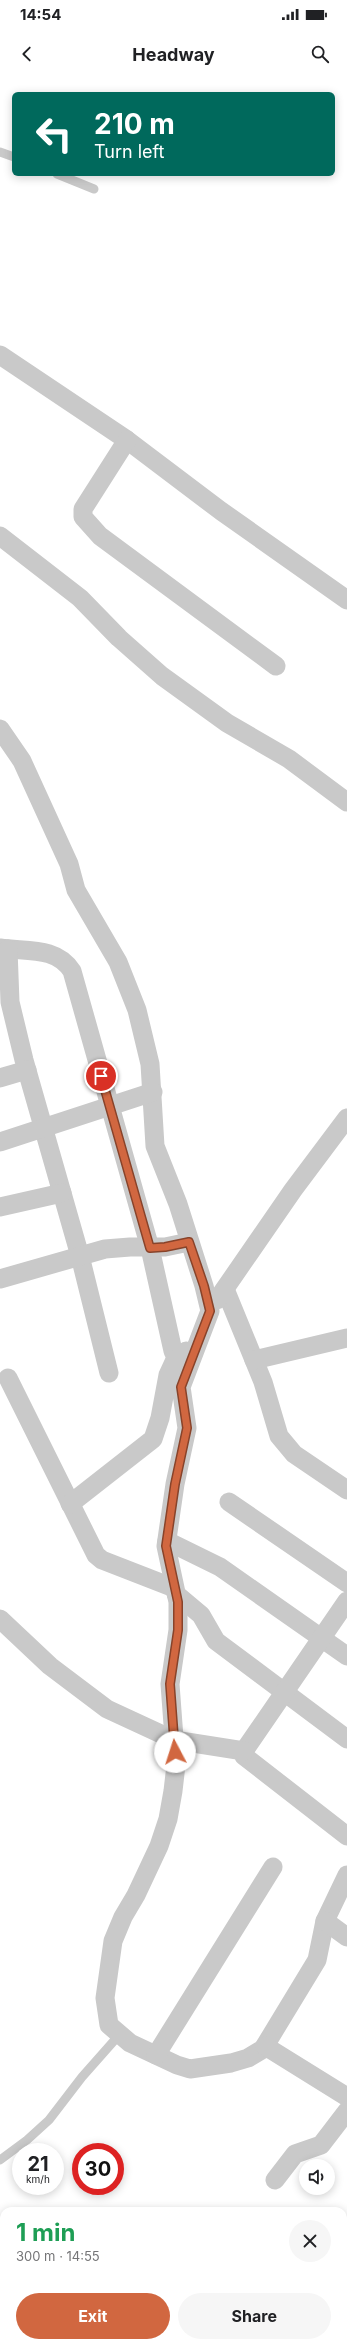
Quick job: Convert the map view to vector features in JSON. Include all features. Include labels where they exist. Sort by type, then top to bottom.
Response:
[{"type":"street","points":[[0,355],[127,440],[221,511],[345,594]]},
{"type":"street","points":[[127,440],[83,509],[83,517],[100,536],[276,666]]},
{"type":"street","points":[[0,536],[80,598],[119,638],[162,676],[227,723],[288,759],[347,802]]},
{"type":"street","points":[[0,729],[22,761],[32,787],[69,864],[76,890],[118,962],[137,1010],[150,1064],[153,1092],[155,1146],[167,1173],[204,1286],[210,1311]]},
{"type":"street","points":[[109,1373],[80,1256],[27,1070],[10,1002],[4,948],[48,953],[60,957],[67,963],[72,971],[150,1248],[173,1351],[177,1359]]},
{"type":"street","points":[[0,1078],[27,1070]]},
{"type":"street","points":[[0,1142],[153,1092]]},
{"type":"street","points":[[347,1118],[293,1190],[210,1311],[181,1387],[187,1428],[175,1484],[167,1541],[175,1591],[178,1630],[170,1684],[176,1765],[168,1819],[149,1870],[123,1917],[113,1941],[105,1998],[109,2025],[130,2043],[190,2069],[231,2063],[248,2058],[265,2046],[316,1960],[325,1921],[347,1875]]},
{"type":"street","points":[[0,1207],[62,1193]]},
{"type":"street","points":[[0,1279],[104,1249],[165,1247],[189,1242]]},
{"type":"street","points":[[225,1289],[263,1382],[279,1436],[294,1454],[347,1490]]},
{"type":"street","points":[[254,1360],[347,1338]]},
{"type":"street","points":[[70,1504],[153,1438],[160,1418],[168,1375],[177,1359],[199,1340]]},
{"type":"street","points":[[8,1378],[96,1555],[102,1560],[175,1591],[201,1615],[216,1641],[347,1739]]},
{"type":"street","points":[[229,1502],[347,1583]]},
{"type":"street","points":[[167,1541],[220,1567],[347,1656]]},
{"type":"street","points":[[347,1601],[244,1751],[244,1756],[247,1760],[347,1836]]},
{"type":"street","points":[[0,1619],[50,1666],[89,1697],[107,1709],[174,1740],[244,1751]]},
{"type":"street","points":[[156,2055],[273,1867]]},
{"type":"street","points":[[325,1921],[347,1937]]},
{"type":"street","points":[[265,2046],[347,2097]]},
{"type":"street","points":[[275,2180],[295,2154],[321,2145],[347,2111]]},
{"type":"lane","points":[[0,152],[12,156]]},
{"type":"lane","points":[[62,176],[94,189]]},
{"type":"lane","points":[[0,2160],[45,2124],[82,2077],[120,2034]]},
{"type":"route","points":[[101,1076],[129,1179],[150,1248],[165,1247],[189,1242],[194,1261],[204,1286],[210,1311],[181,1387],[187,1428],[175,1484],[166,1546],[170,1573],[178,1602],[178,1630],[170,1684],[175,1752]]}]
